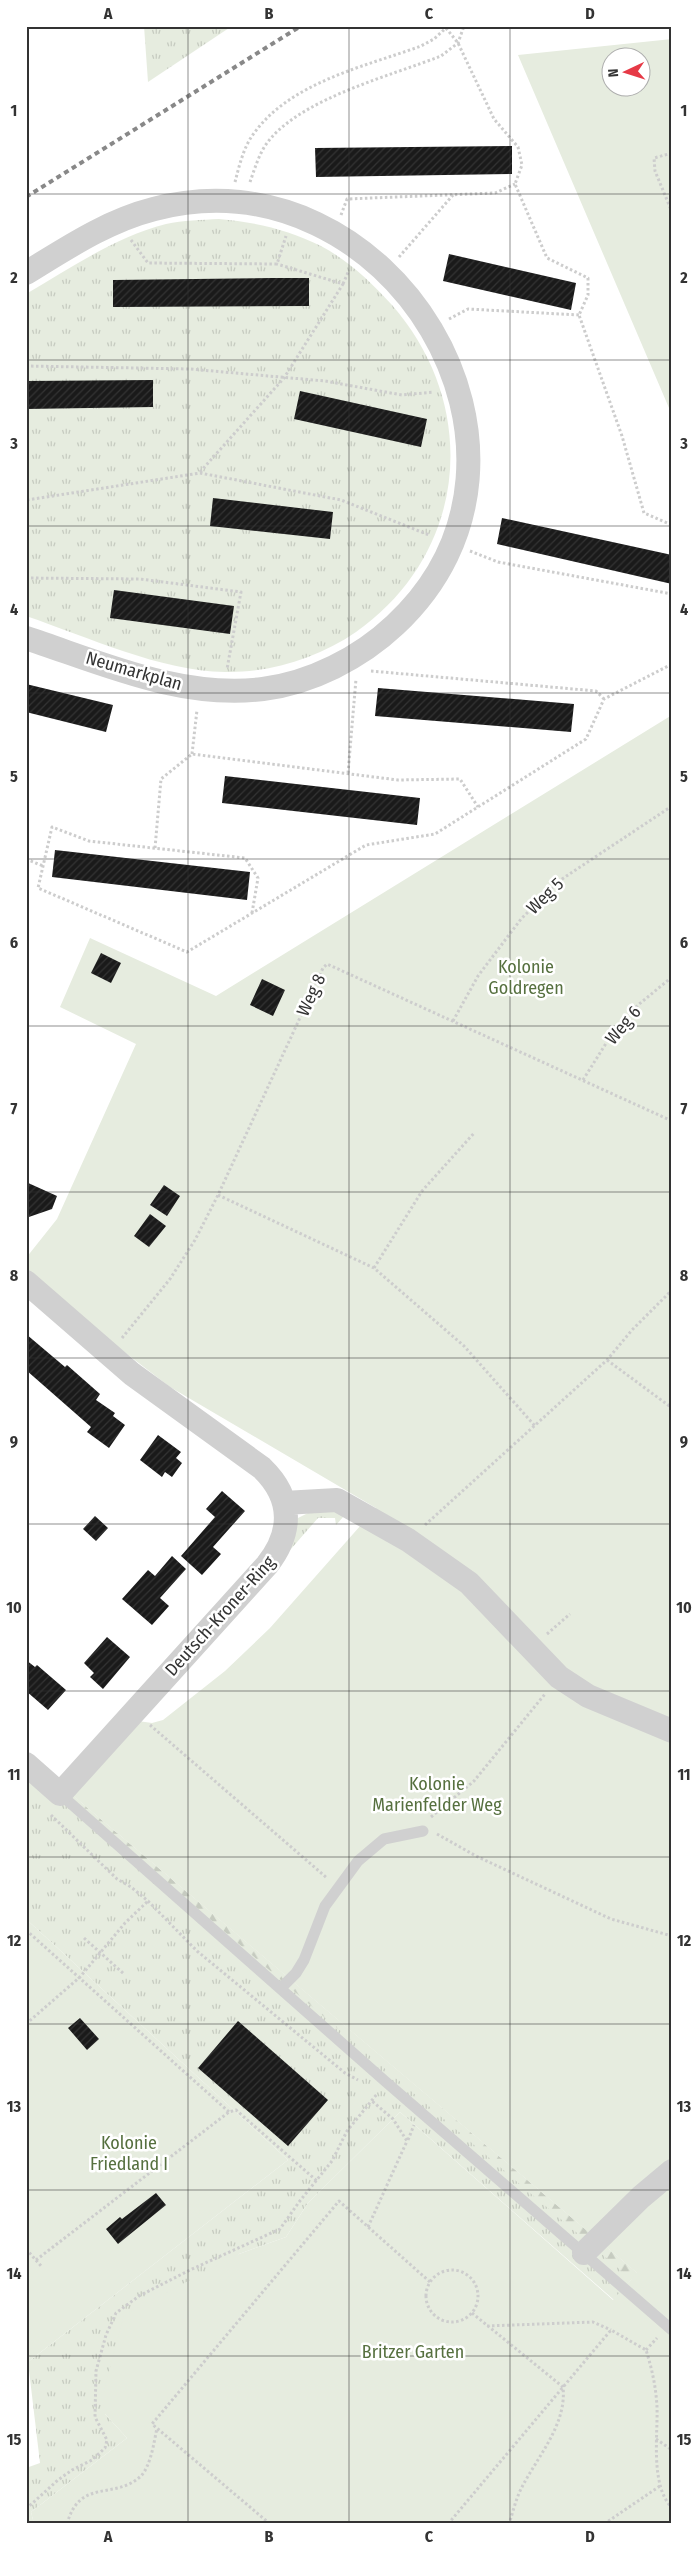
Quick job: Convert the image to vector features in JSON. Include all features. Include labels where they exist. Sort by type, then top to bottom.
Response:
[{"type":"street","name":"Neumarkplan","points":[[26,273],[86,237],[135,215],[178,204],[239,196],[267,207],[294,214],[348,240],[387,272],[406,292],[424,316],[439,342],[464,406],[468,437],[466,503],[459,528],[441,569],[426,592],[380,639],[352,657],[324,671],[294,682],[263,689],[225,691],[171,685],[27,630]]},
{"type":"street","name":"Deutsch-Kroner-Ring","points":[[26,1282],[132,1374],[262,1468],[272,1478],[284,1503],[284,1535],[275,1554],[60,1794]]},
{"type":"street","points":[[284,1503],[337,1500],[408,1540],[469,1583],[559,1677],[588,1696],[672,1731]]},
{"type":"street","points":[[26,1764],[60,1794]]},
{"type":"street","points":[[584,2253],[641,2197],[672,2171]]},
{"type":"lane","points":[[60,1794],[281,1988],[382,2087],[584,2253],[672,2330]]},
{"type":"lane","points":[[281,1988],[296,1973],[304,1960],[325,1906],[358,1862],[384,1839],[423,1831]]},
{"type":"path","points":[[239,196],[270,140],[302,111],[441,56],[458,42],[464,26]]},
{"type":"path","points":[[239,196],[242,158],[251,138],[262,123],[279,107],[303,91],[421,46],[447,27],[458,42],[494,119],[518,147],[522,165],[516,184],[547,258],[588,278],[588,295],[578,315],[622,436],[644,513],[672,525]]},
{"type":"path","points":[[672,154],[654,158],[655,171],[672,212]]},
{"type":"path","points":[[339,220],[347,200],[495,193],[516,184]]},
{"type":"path","points":[[395,262],[453,195]]},
{"type":"path","points":[[277,264],[289,228]]},
{"type":"path","points":[[126,233],[148,263],[277,264],[343,284],[284,378],[200,473]]},
{"type":"path","points":[[444,322],[468,310],[578,315]]},
{"type":"path","points":[[26,366],[190,369],[326,381],[402,395],[436,391]]},
{"type":"path","points":[[27,630],[26,500],[200,473],[341,500],[438,539]]},
{"type":"path","points":[[464,549],[498,562],[672,594]]},
{"type":"path","points":[[27,578],[140,579],[241,592],[226,677]]},
{"type":"path","points":[[252,913],[258,878],[245,858],[90,841],[52,827],[38,888],[186,952],[252,913],[366,845],[435,834],[586,739],[604,699],[672,664]]},
{"type":"path","points":[[348,774],[357,670]]},
{"type":"path","points":[[367,671],[596,691],[604,699]]},
{"type":"path","points":[[155,848],[161,779],[192,754],[198,703]]},
{"type":"path","points":[[192,754],[398,780],[460,779],[478,807]]},
{"type":"path","name":"Weg 5","points":[[452,1021],[478,976],[521,919],[559,880],[672,806]]},
{"type":"path","points":[[26,859],[43,866]]},
{"type":"path","name":"Weg 8","points":[[109,1354],[170,1279],[218,1195],[323,968],[327,964],[672,1121]]},
{"type":"path","name":"Weg 6","points":[[583,1080],[610,1037],[638,1005],[672,977]]},
{"type":"path","points":[[374,1268],[422,1190],[474,1132]]},
{"type":"path","points":[[218,1195],[374,1268],[464,1346],[535,1426]]},
{"type":"path","points":[[408,1540],[607,1360],[632,1330],[672,1290]]},
{"type":"path","points":[[607,1360],[672,1408]]},
{"type":"path","points":[[530,1648],[570,1614]]},
{"type":"path","points":[[559,1677],[474,1781],[427,1821],[423,1831],[442,1835],[476,1856],[611,1919],[672,1936]]},
{"type":"path","points":[[148,1723],[338,1887]]},
{"type":"path","points":[[26,2509],[58,2480],[72,2470],[92,2460],[105,2448],[106,2440],[95,2417],[96,2371],[116,2313],[139,2296],[190,2270],[280,2229],[299,2202],[318,2181],[332,2161],[347,2131],[382,2087],[345,2073],[229,1979],[173,1928],[132,1886],[117,1879],[67,1829]]},
{"type":"path","points":[[26,2024],[80,1978],[125,1923],[164,1886]]},
{"type":"path","points":[[26,1930],[229,2112]]},
{"type":"path","points":[[84,1938],[124,1974]]},
{"type":"path","points":[[372,2101],[393,2120],[407,2141]]},
{"type":"path","points":[[36,2260],[229,2112],[236,2110],[318,2181]]},
{"type":"path","points":[[368,2227],[414,2124]]},
{"type":"path","points":[[270,2524],[152,2424],[339,2201],[430,2282]]},
{"type":"path","points":[[26,2249],[42,2268]]},
{"type":"path","points":[[451,2270],[467,2274],[477,2288],[476,2304],[472,2313],[458,2321],[449,2322],[434,2314],[426,2299],[430,2282],[443,2271],[451,2270]]},
{"type":"path","points":[[472,2313],[563,2387],[564,2398],[560,2414],[541,2455],[521,2489],[509,2524]]},
{"type":"path","points":[[486,2326],[593,2322],[646,2350],[654,2376],[660,2486],[672,2508]]},
{"type":"path","points":[[448,2524],[611,2330]]},
{"type":"path","points":[[67,2524],[70,2513],[79,2500],[88,2494],[122,2486],[142,2475],[151,2454],[157,2428]]},
{"type":"path","points":[[656,2439],[672,2450]]},
{"type":"path","points":[[604,2524],[660,2486]]},
{"type":"green space","points":[[144,26],[232,26],[148,82]]},
{"type":"green space","points":[[672,39],[672,415],[518,55]]},
{"type":"green space","points":[[219,219],[246,222],[297,235],[341,258],[368,280],[392,305],[421,345],[440,388],[449,432],[449,477],[440,521],[421,562],[393,599],[356,632],[326,649],[277,667],[242,672],[200,670],[175,666],[124,652],[26,616],[26,294],[111,245],[147,230],[172,223]]},
{"type":"green space","name":"Kolonie Marienfelder Weg","points":[[672,715],[672,2524],[34,2524],[31,2512],[127,2438],[105,2414],[104,2390],[124,2315],[239,2254],[286,2237],[308,2203],[400,2112],[613,2300],[637,2273],[71,1794],[138,1721],[152,1723],[163,1720],[225,1671],[270,1628],[376,1508],[170,1387],[110,1341],[26,1268],[26,1258],[57,1219],[136,1044],[60,1007],[90,938],[216,996]]},
{"type":"green space","points":[[328,1507],[344,1516],[336,1525],[335,1518],[318,1518],[284,1557],[294,1520],[318,1508]]},
{"type":"green space","points":[[26,1774],[71,1794],[637,2273],[614,2300],[400,2112],[308,2203],[286,2237],[239,2254],[105,2414],[127,2438],[31,2512],[34,2524],[26,2524],[26,2468],[40,2463],[28,2362],[288,2160],[26,1919]]},
{"type":"green space","points":[[71,1794],[637,2273],[672,2314],[75,1804]]},
{"type":"green space","name":"Kolonie Friedland I","points":[[26,1919],[288,2160],[28,2362],[26,2359]]},
{"type":"building","points":[[512,146],[512,174],[316,177],[315,148]]},
{"type":"building","points":[[449,254],[576,283],[571,310],[443,281]]},
{"type":"building","points":[[309,278],[309,306],[113,307],[113,280]]},
{"type":"building","points":[[153,380],[153,407],[26,409],[26,381]]},
{"type":"building","points":[[300,391],[427,419],[421,447],[294,419]]},
{"type":"building","points":[[213,498],[333,512],[330,539],[210,526]]},
{"type":"building","points":[[502,518],[672,555],[672,584],[497,544]]},
{"type":"building","points":[[114,590],[234,606],[230,634],[110,618]]},
{"type":"building","points":[[26,684],[113,705],[106,732],[26,712]]},
{"type":"building","points":[[378,688],[574,704],[571,732],[375,716]]},
{"type":"building","points":[[225,776],[420,798],[417,825],[222,803]]},
{"type":"building","points":[[55,850],[250,872],[247,900],[52,877]]},
{"type":"building","points":[[101,953],[121,963],[111,983],[91,973]]},
{"type":"building","points":[[262,979],[285,990],[273,1016],[250,1005]]},
{"type":"building","points":[[26,1182],[57,1196],[52,1209],[26,1218]]},
{"type":"building","points":[[164,1185],[180,1196],[167,1216],[150,1205]]},
{"type":"building","points":[[150,1214],[166,1226],[149,1247],[134,1236]]},
{"type":"building","points":[[26,1334],[65,1367],[67,1365],[100,1394],[96,1400],[115,1413],[113,1416],[125,1425],[109,1448],[87,1432],[91,1427],[26,1370]]},
{"type":"building","points":[[158,1435],[181,1452],[176,1458],[182,1463],[172,1477],[165,1472],[162,1477],[140,1460]]},
{"type":"building","points":[[222,1491],[245,1511],[213,1547],[221,1554],[202,1575],[181,1556],[215,1517],[206,1509]]},
{"type":"building","points":[[95,1516],[108,1528],[96,1541],[83,1529]]},
{"type":"building","points":[[172,1556],[186,1569],[160,1598],[169,1606],[152,1625],[122,1599],[148,1570],[155,1576]]},
{"type":"building","points":[[107,1637],[130,1657],[103,1689],[90,1677],[94,1673],[84,1663]]},
{"type":"building","points":[[26,1660],[35,1667],[37,1665],[66,1690],[48,1710],[26,1691]]},
{"type":"building","points":[[80,2018],[99,2039],[87,2050],[68,2028]]},
{"type":"building","points":[[238,2021],[328,2100],[288,2146],[198,2068]]},
{"type":"building","points":[[156,2193],[166,2205],[118,2244],[106,2229],[120,2217],[122,2219]]},
{"type":"railway","points":[[26,197],[301,26]]},
{"type":"park label","name":"Kolonie Goldregen","points":[[526,978]]},
{"type":"park label","name":"Britzer Garten","points":[[413,2352]]}]
